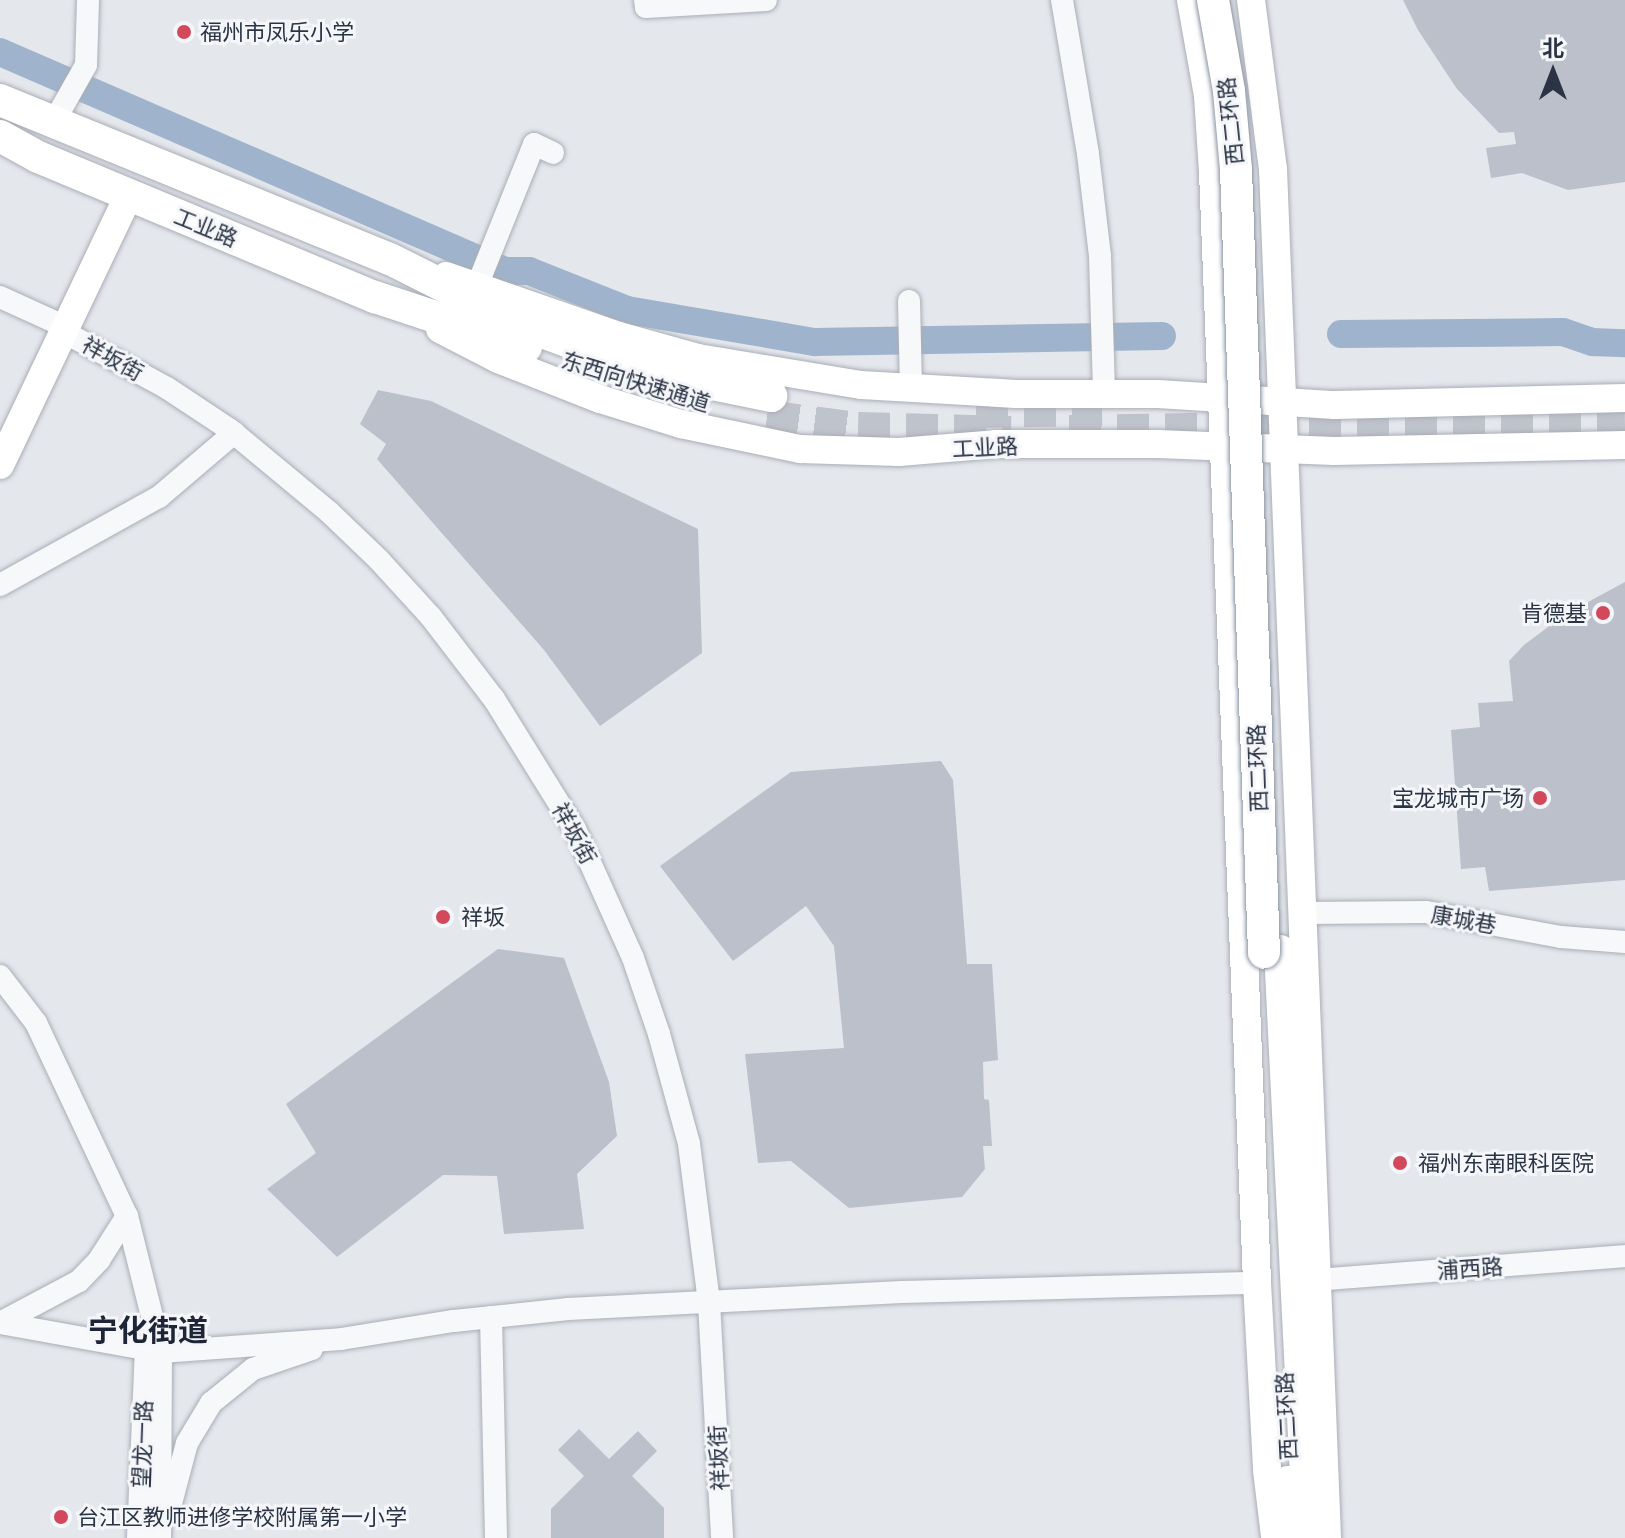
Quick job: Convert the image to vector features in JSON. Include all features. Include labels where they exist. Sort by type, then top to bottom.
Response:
[{"type":"highway","name":"西二环路","points":[[1213,0],[1229,91],[1236,170],[1272,951],[1309,1538]]},
{"type":"highway","name":"西二环路","points":[[1233,0],[1247,89],[1254,170],[1272,951],[1288,1469],[1285,1538]]},
{"type":"highway","name":"工业路","points":[[0,100],[59,112],[390,259],[510,331]]},
{"type":"highway","name":"工业路","points":[[0,136],[38,157],[375,297],[510,331]]},
{"type":"highway","name":"东西向快速通道","points":[[510,331],[606,376],[688,400],[769,406]]},
{"type":"main road","points":[[1191,0],[1208,95],[1223,398],[1257,1283],[1267,1470],[1276,1538]]},
{"type":"main road","points":[[1251,0],[1273,169],[1327,1538]]},
{"type":"main road","name":"工业路","points":[[0,88],[59,112]]},
{"type":"main road","name":"工业路","points":[[0,145],[38,157]]},
{"type":"main road","points":[[0,465],[58,326],[122,192]]},
{"type":"main road","name":"工业路","points":[[390,259],[481,278],[619,336],[698,358],[779,374],[911,388],[1223,398],[1335,405],[1625,398]]},
{"type":"main road","name":"工业路","points":[[375,297],[498,359],[600,399],[763,444],[800,449],[899,452],[997,444],[1284,449],[1625,445]]},
{"type":"main road","points":[[0,431],[58,326]]},
{"type":"street","points":[[59,112],[86,65],[88,0]]},
{"type":"street","points":[[645,0],[646,7],[766,0]]},
{"type":"street","points":[[1062,0],[1088,154],[1105,327],[1104,394]]},
{"type":"street","points":[[481,278],[534,144],[553,153]]},
{"type":"street","name":"祥坂街","points":[[0,297],[167,388],[234,433],[329,512],[415,598],[494,699],[575,829],[633,958],[674,1085],[694,1172],[709,1303],[722,1538]]},
{"type":"street","points":[[909,311],[911,388]]},
{"type":"street","points":[[0,585],[159,497],[234,433]]},
{"type":"street","name":"康城巷","points":[[1302,913],[1437,913],[1561,937],[1625,942]]},
{"type":"street","points":[[0,976],[36,1023],[127,1216],[154,1351]]},
{"type":"street","points":[[0,1323],[79,1281],[99,1260],[127,1216]]},
{"type":"street","name":"浦西路","points":[[1315,1280],[1625,1256]]},
{"type":"street","points":[[0,1323],[154,1351],[341,1339],[568,1309],[902,1292],[1257,1283]]},
{"type":"street","points":[[491,1317],[496,1538]]},
{"type":"street","points":[[161,1535],[187,1443],[211,1403],[253,1369],[341,1339]]},
{"type":"street","name":"望龙一路","points":[[154,1351],[161,1535]]},
{"type":"street","name":"望龙一路","points":[[138,1538],[154,1351]]},
{"type":"building","points":[[1403,0],[1625,0],[1625,182],[1568,190],[1522,173],[1491,178],[1486,148],[1516,144],[1514,132],[1499,133],[1457,89],[1418,30]]},
{"type":"building","points":[[378,390],[431,401],[698,529],[702,653],[600,726],[544,650],[377,459],[386,444],[360,424]]},
{"type":"building","name":"宝龙城市广场","points":[[1625,582],[1625,880],[1489,891],[1485,867],[1461,869],[1451,730],[1480,727],[1478,703],[1513,701],[1509,661],[1524,645],[1564,615]]},
{"type":"building","points":[[941,761],[953,780],[967,964],[992,964],[998,1060],[983,1062],[984,1099],[989,1100],[992,1146],[983,1146],[985,1169],[962,1197],[849,1208],[791,1161],[758,1163],[745,1054],[844,1048],[834,946],[806,906],[733,961],[660,866],[791,772]]},
{"type":"building","points":[[498,949],[564,958],[609,1082],[617,1136],[577,1174],[584,1229],[504,1234],[497,1176],[443,1175],[337,1257],[267,1189],[316,1153],[286,1104]]},
{"type":"building","points":[[579,1429],[609,1459],[638,1431],[657,1451],[632,1476],[664,1508],[664,1538],[551,1538],[551,1509],[584,1476],[558,1450]]},
{"type":"waterway","points":[[0,52],[505,271],[529,271],[627,310],[815,342],[1162,336]]},
{"type":"waterway","points":[[1341,334],[1563,332],[1592,342],[1625,343]]},
{"type":"tunnel","points":[[976,412],[1102,410]]},
{"type":"tunnel","points":[[767,416],[858,428],[1011,432]]},
{"type":"tunnel","points":[[1069,431],[1625,422]]},
{"type":"place","name":"福州市凤乐小学","points":[[184,32]]},
{"type":"place","name":"肯德基","points":[[1603,613]]},
{"type":"place","name":"宝龙城市广场","points":[[1540,798]]},
{"type":"place","name":"祥坂","points":[[443,917]]},
{"type":"place","name":"福州东南眼科医院","points":[[1400,1163]]},
{"type":"place","name":"台江区教师进修学校附属第一小学","points":[[61,1517]]},
{"type":"district","name":"宁化街道","points":[[148,1329]]}]
